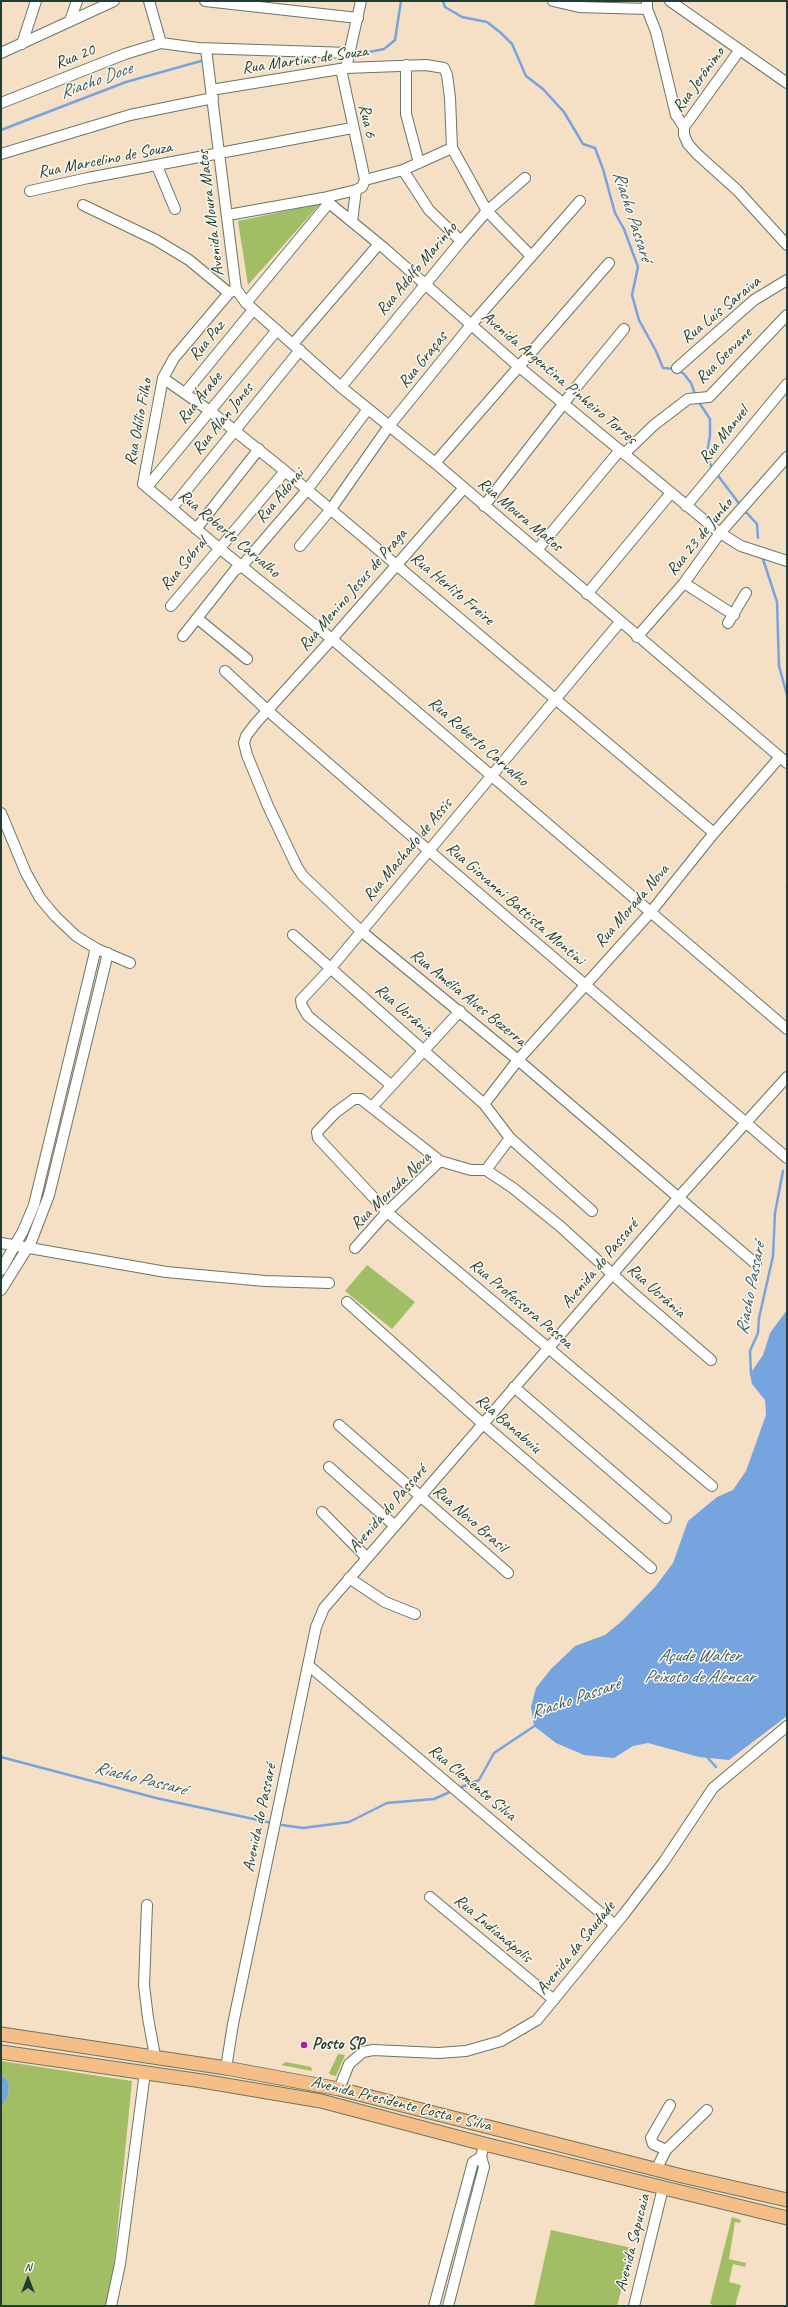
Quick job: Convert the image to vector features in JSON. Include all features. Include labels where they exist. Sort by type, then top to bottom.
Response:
[{"type":"main road","name":"Avenida Presidente Costa e Silva","points":[[1,2034],[155,2056],[339,2089],[656,2170],[787,2200]]},
{"type":"main road","points":[[74,2063],[77,2045]]},
{"type":"main road","points":[[98,2066],[100,2048]]},
{"type":"main road","name":"Avenida Presidente Costa e Silva","points":[[1,2052],[144,2072],[321,2101],[471,2140],[483,2150],[663,2188],[787,2218]]},
{"type":"main road","points":[[321,2101],[326,2087]]},
{"type":"main road","points":[[447,2133],[451,2118]]},
{"type":"main road","points":[[471,2140],[475,2124]]},
{"type":"street","points":[[22,44],[36,1]]},
{"type":"street","points":[[70,21],[77,1]]},
{"type":"street","points":[[1,53],[114,1]]},
{"type":"street","points":[[149,1],[159,38],[206,49],[349,53]]},
{"type":"street","points":[[205,1],[358,18]]},
{"type":"street","name":"Rua 6","points":[[361,1],[349,53],[343,68],[352,128],[364,180]]},
{"type":"street","points":[[553,1],[579,7],[590,4],[647,5],[656,32],[676,115],[684,127],[685,138],[697,154],[737,190],[786,240]]},
{"type":"street","points":[[670,1],[739,51],[787,83]]},
{"type":"street","name":"Rua 20","points":[[1,102],[125,54],[159,38]]},
{"type":"street","name":"Avenida Moura Matos","points":[[206,49],[228,215],[232,291]]},
{"type":"street","name":"Rua Jerônimo","points":[[684,127],[739,51]]},
{"type":"street","points":[[406,65],[406,114],[419,163]]},
{"type":"street","name":"Rua Martins de Souza","points":[[1,154],[130,115],[212,94],[343,68],[406,65],[426,65],[441,67],[446,70],[452,148]]},
{"type":"street","name":"Rua Marcelino de Souza","points":[[30,191],[88,178],[352,128]]},
{"type":"street","points":[[228,215],[326,200],[362,187],[364,180],[403,170],[452,148],[488,211],[532,256]]},
{"type":"street","points":[[157,166],[175,209]]},
{"type":"street","points":[[403,170],[428,210],[461,241]]},
{"type":"street","name":"Rua Adolfo Marinho","points":[[341,387],[461,241],[488,211],[525,178]]},
{"type":"street","points":[[352,222],[356,190]]},
{"type":"street","name":"Avenida Argentina Pinheiro Torres","points":[[326,200],[379,244],[518,366],[720,533],[741,546],[787,561]]},
{"type":"street","name":"Rua Paz","points":[[185,393],[250,307],[326,200]]},
{"type":"street","name":"Rua Graças","points":[[300,546],[331,509],[389,426],[471,325],[580,201]]},
{"type":"street","name":"Avenida Moura Matos","points":[[83,205],[115,219],[165,245],[195,264],[232,291]]},
{"type":"street","name":"Rua Alan Jones","points":[[172,508],[235,430],[296,347],[379,244]]},
{"type":"street","points":[[435,463],[609,263]]},
{"type":"street","name":"Rua Luís Saraiva","points":[[677,368],[754,300],[787,280]]},
{"type":"street","name":"Rua Moura Matos","points":[[232,291],[341,387],[435,463],[463,489],[538,550],[637,637],[784,760]]},
{"type":"street","name":"Rua Odílio Filho","points":[[145,485],[163,378],[174,358],[232,291]]},
{"type":"street","name":"Rua Geovane","points":[[538,550],[622,452],[654,425],[696,398],[709,396],[728,379],[787,315]]},
{"type":"street","points":[[484,506],[624,329]]},
{"type":"street","name":"Rua Árabe","points":[[145,485],[210,411],[277,330]]},
{"type":"street","name":"Rua Herlito Freire","points":[[163,378],[235,430],[285,471],[556,698],[714,833]]},
{"type":"street","name":"Rua Manuel","points":[[686,506],[787,384]]},
{"type":"street","name":"Rua Adonai","points":[[183,636],[198,619],[235,570],[241,567],[307,490],[368,409]]},
{"type":"street","points":[[196,529],[259,450]]},
{"type":"street","name":"Rua 23 de Junho","points":[[637,637],[684,583],[720,533],[787,457]]},
{"type":"street","name":"Rua Sobral","points":[[171,606],[285,471]]},
{"type":"street","name":"Rua Roberto Carvalho","points":[[145,485],[241,567],[332,639],[492,774],[650,914],[787,1029]]},
{"type":"street","name":"Rua Menino Jesus de Praga","points":[[266,710],[332,639],[463,489]]},
{"type":"street","points":[[587,594],[671,493]]},
{"type":"street","points":[[684,583],[731,619],[746,593]]},
{"type":"street","points":[[198,619],[247,659]]},
{"type":"street","name":"Rua Machado de Assis","points":[[391,1086],[308,1016],[302,1006],[303,997],[330,968],[620,622]]},
{"type":"street","name":"Rua Giovanni Battista Montini","points":[[225,671],[266,710],[787,1158]]},
{"type":"street","name":"Rua Amélia Alves Bezerra","points":[[266,710],[248,733],[244,743],[247,755],[268,806],[297,868],[361,931],[460,1011],[756,1264]]},
{"type":"street","name":"Rua Morada Nova","points":[[484,1104],[518,1060],[584,985],[650,914],[714,833],[784,760]]},
{"type":"street","points":[[1,813],[26,873],[40,898],[76,936],[96,948],[130,963]]},
{"type":"street","name":"Rua Ucrânia","points":[[293,935],[424,1049],[484,1104]]},
{"type":"street","points":[[1,1270],[16,1245],[34,1205],[96,948]]},
{"type":"street","points":[[1,1290],[28,1247],[39,1224],[49,1194],[108,953]]},
{"type":"street","points":[[440,1160],[372,1107],[460,1011]]},
{"type":"street","name":"Avenida do Passaré","points":[[226,2068],[233,2024],[316,1627],[324,1608],[482,1423],[549,1349],[678,1197],[787,1076]]},
{"type":"street","name":"Rua Professora Pessoa","points":[[372,1107],[361,1099],[354,1099],[320,1127],[317,1132],[318,1138],[387,1212],[712,1486]]},
{"type":"street","points":[[484,1104],[510,1138],[592,1211]]},
{"type":"street","points":[[486,1170],[510,1138]]},
{"type":"street","name":"Rua Morada Nova","points":[[355,1248],[387,1212],[440,1160],[471,1170],[486,1170]]},
{"type":"street","name":"Rua Ucrânia","points":[[486,1170],[536,1206],[711,1360]]},
{"type":"street","points":[[1,1243],[129,1267],[166,1272],[265,1281],[329,1283]]},
{"type":"street","name":"Rua Banabuíu","points":[[347,1302],[482,1423],[651,1568]]},
{"type":"street","points":[[514,1387],[666,1518]]},
{"type":"street","name":"Rua Novo Brasil","points":[[339,1425],[508,1573]]},
{"type":"street","points":[[329,1468],[395,1526]]},
{"type":"street","points":[[322,1512],[367,1558]]},
{"type":"street","points":[[349,1578],[385,1602],[415,1614]]},
{"type":"street","name":"Rua Clemente Silva","points":[[308,1665],[615,1925]]},
{"type":"street","name":"Avenida da Saudade","points":[[339,2089],[349,2064],[363,2052],[373,2050],[438,2053],[484,2047],[528,2026],[554,2000],[615,1925],[663,1863],[713,1788],[787,1726]]},
{"type":"street","name":"Rua Indianápolis","points":[[430,1897],[554,2000]]},
{"type":"street","points":[[147,1905],[144,1985],[155,2056]]},
{"type":"street","points":[[111,2306],[120,2264],[144,2072]]},
{"type":"street","points":[[666,2150],[653,2144],[652,2138],[670,2105]]},
{"type":"street","points":[[656,2170],[666,2150],[707,2110]]},
{"type":"street","points":[[435,2305],[473,2162],[483,2150]]},
{"type":"street","points":[[448,2306],[484,2167],[483,2150]]},
{"type":"street","name":"Avenida Sapucaia","points":[[634,2306],[663,2188]]},
{"type":"green space","points":[[320,204],[248,285],[238,221]]},
{"type":"green space","points":[[367,1265],[415,1302],[392,1329],[345,1291]]},
{"type":"green space","points":[[338,2054],[345,2055],[336,2076],[331,2075],[329,2073]]},
{"type":"green space","points":[[1,2061],[132,2081],[113,2275],[106,2306],[1,2306],[1,2107],[8,2096],[9,2084],[5,2077],[1,2076]]},
{"type":"green space","points":[[286,2062],[311,2067],[312,2071],[281,2065]]},
{"type":"green space","points":[[732,2217],[741,2220],[740,2223],[735,2222],[729,2259],[746,2263],[745,2267],[733,2264],[729,2282],[741,2285],[735,2306],[718,2306],[710,2304]]},
{"type":"green space","points":[[551,2230],[632,2248],[617,2306],[534,2306]]},
{"type":"water","name":"Açude Walter Peixoto de Alencar","points":[[787,1310],[787,1716],[729,1760],[699,1757],[648,1743],[633,1746],[614,1758],[584,1755],[556,1743],[534,1726],[531,1707],[536,1688],[551,1669],[575,1646],[605,1635],[622,1621],[655,1587],[673,1563],[688,1521],[717,1497],[733,1490],[746,1471],[766,1415],[765,1400],[752,1384],[750,1374],[763,1355],[770,1333]]},
{"type":"water","points":[[1,2076],[5,2077],[9,2084],[8,2096],[1,2107]]},
{"type":"waterway","name":"Riacho Doce","points":[[364,53],[384,49],[395,40],[401,1]]},
{"type":"waterway","name":"Riacho Passaré","points":[[443,1],[445,7],[462,17],[487,22],[501,33],[512,44],[526,76],[543,89],[564,112],[583,144],[595,148],[603,169],[615,213],[624,229],[638,267],[632,295],[639,320],[656,351],[663,368],[676,369],[684,374],[691,383],[696,397]]},
{"type":"waterway","name":"Riacho Doce","points":[[1,130],[126,82],[201,61]]},
{"type":"waterway","name":"Riacho Passaré","points":[[698,401],[710,419],[710,436],[706,457],[713,469]]},
{"type":"waterway","name":"Riacho Passaré","points":[[716,473],[741,506]]},
{"type":"waterway","name":"Riacho Passaré","points":[[744,510],[757,524],[758,538]]},
{"type":"waterway","name":"Riacho Passaré","points":[[763,559],[777,602],[779,666],[787,695]]},
{"type":"waterway","name":"Riacho Passaré","points":[[751,1374],[750,1351],[758,1333],[759,1318],[773,1256],[775,1213],[783,1171]]},
{"type":"waterway","name":"Riacho Passaré","points":[[459,1788],[479,1780],[494,1753],[536,1725]]},
{"type":"waterway","name":"Riacho Passaré","points":[[1,1757],[156,1798],[272,1823]]},
{"type":"waterway","points":[[707,1757],[716,1767]]},
{"type":"waterway","name":"Riacho Passaré","points":[[282,1825],[303,1828],[349,1822],[387,1803],[434,1799],[452,1791]]},
{"type":"place","name":"Posto SP","points":[[304,2045]]}]
